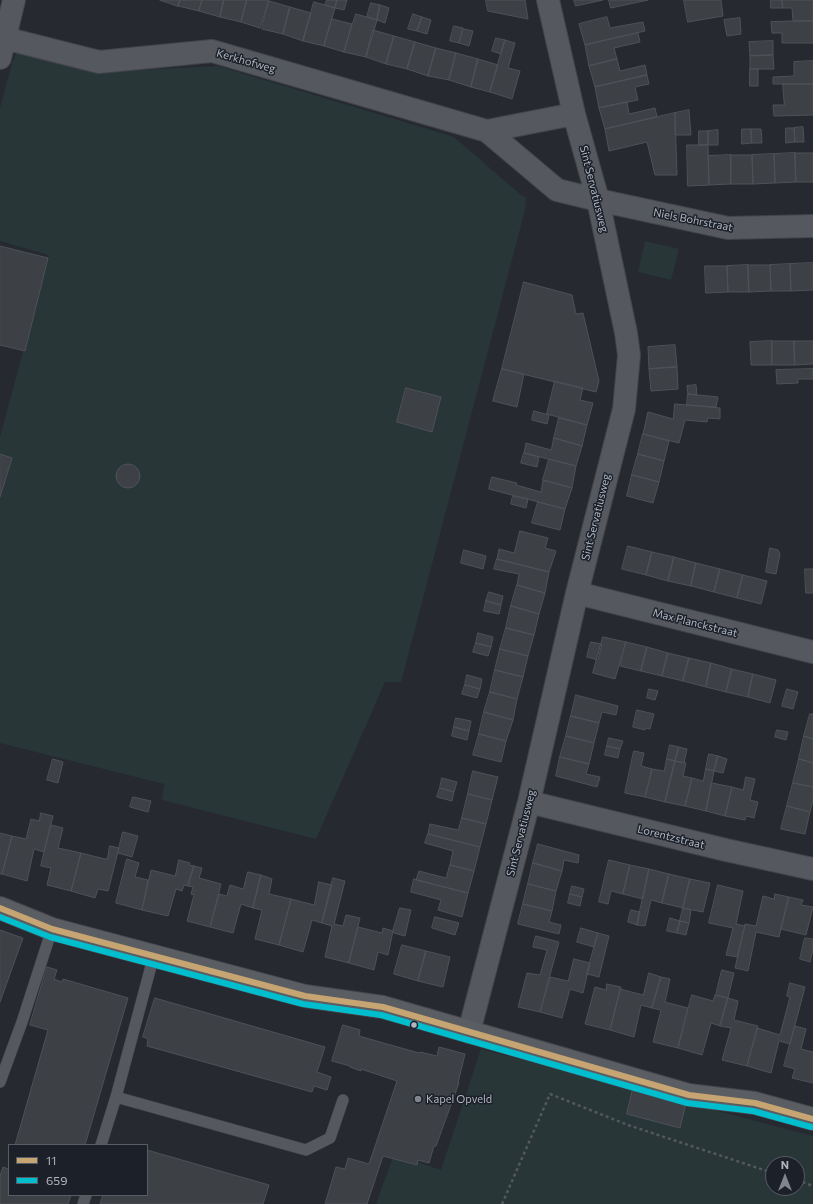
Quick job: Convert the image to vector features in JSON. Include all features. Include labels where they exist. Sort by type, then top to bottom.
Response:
[{"type":"street","points":[[2,45],[14,0]]},
{"type":"street","name":"Sint Servatiusweg","points":[[469,1032],[529,802],[577,593],[624,409],[628,374],[629,355],[626,334],[598,200],[574,114],[548,0]]},
{"type":"street","name":"Kerkhofweg","points":[[2,45],[100,62],[212,51],[487,132],[557,190],[598,200]]},
{"type":"street","name":"Kerkhofweg","points":[[487,132],[574,114]]},
{"type":"street","name":"Niels Bohrstraat","points":[[598,200],[728,228],[813,226]]},
{"type":"street","name":"Max Planckstraat","points":[[577,593],[813,652]]},
{"type":"street","name":"Lorentzstraat","points":[[529,802],[726,850],[813,869]]},
{"type":"street","points":[[0,908],[52,929],[305,996],[383,1007],[689,1095],[755,1103],[813,1119]]},
{"type":"lane","points":[[0,1082],[22,1022],[52,929]]},
{"type":"lane","points":[[101,1144],[116,1097],[154,955]]},
{"type":"lane","points":[[116,1097],[306,1150],[330,1138],[343,1100]]},
{"type":"path","points":[[502,1204],[550,1094],[628,1125],[765,1170]]},
{"type":"shaded area","points":[[18,50],[99,72],[218,66],[454,137],[521,195],[526,197],[525,210],[401,682],[385,682],[316,839],[162,800],[164,784],[0,743],[0,437],[49,255],[0,241],[0,108],[12,63]]},
{"type":"shaded area","points":[[645,241],[679,249],[671,280],[638,272]]},
{"type":"shaded area","points":[[481,1049],[813,1136],[813,1204],[376,1204],[394,1154],[441,1170]]},
{"type":"building","points":[[160,0],[180,0],[178,6]]},
{"type":"building","points":[[180,0],[202,0],[199,11],[178,6]]},
{"type":"building","points":[[202,0],[224,0],[220,17],[199,11]]},
{"type":"building","points":[[224,0],[247,0],[241,22],[220,17]]},
{"type":"building","points":[[247,0],[269,0],[260,28],[241,22]]},
{"type":"building","points":[[327,0],[337,0],[335,8],[325,5]]},
{"type":"building","points":[[337,0],[347,0],[344,10],[335,8]]},
{"type":"building","points":[[486,0],[525,0],[528,19],[488,11]]},
{"type":"building","points":[[574,0],[603,0],[576,6]]},
{"type":"building","points":[[609,0],[648,0],[611,8]]},
{"type":"building","points":[[684,0],[721,0],[723,16],[688,22]]},
{"type":"building","points":[[771,0],[782,0],[783,8],[771,8]]},
{"type":"building","points":[[782,0],[813,0],[813,21],[793,21],[792,8],[783,8]]},
{"type":"building","points":[[269,1],[290,7],[283,34],[262,29]]},
{"type":"building","points":[[314,2],[335,8],[324,46],[303,41]]},
{"type":"building","points":[[371,3],[380,5],[377,20],[367,17]]},
{"type":"building","points":[[380,5],[389,8],[385,23],[377,20]]},
{"type":"building","points":[[290,7],[311,13],[303,41],[283,34]]},
{"type":"building","points":[[356,14],[377,20],[366,57],[344,52]]},
{"type":"building","points":[[413,14],[422,17],[417,31],[408,29]]},
{"type":"building","points":[[422,17],[431,20],[427,34],[417,31]]},
{"type":"building","points":[[607,17],[610,28],[643,22],[645,31],[585,45],[579,24]]},
{"type":"building","points":[[740,18],[741,34],[727,36],[724,20]]},
{"type":"building","points":[[332,19],[352,24],[344,52],[324,46]]},
{"type":"building","points":[[813,21],[813,43],[782,43],[782,33],[772,33],[771,22]]},
{"type":"building","points":[[454,26],[463,28],[459,43],[450,41]]},
{"type":"building","points":[[464,29],[473,31],[469,46],[459,43]]},
{"type":"building","points":[[373,30],[394,36],[386,64],[366,57]]},
{"type":"building","points":[[638,33],[640,42],[614,48],[617,59],[589,66],[585,45]]},
{"type":"building","points":[[394,36],[415,42],[407,69],[386,64]]},
{"type":"building","points":[[496,38],[505,40],[501,54],[492,51]]},
{"type":"building","points":[[505,40],[515,43],[508,68],[520,71],[512,99],[490,92]]},
{"type":"building","points":[[773,41],[773,55],[750,56],[749,42]]},
{"type":"building","points":[[415,42],[436,48],[428,76],[407,69]]},
{"type":"building","points":[[436,48],[456,53],[449,80],[428,76]]},
{"type":"building","points":[[456,53],[478,59],[471,87],[449,80]]},
{"type":"building","points":[[773,55],[774,69],[750,69],[750,56]]},
{"type":"building","points":[[478,59],[498,65],[490,92],[471,87]]},
{"type":"building","points":[[617,59],[620,71],[645,65],[647,75],[595,87],[589,66]]},
{"type":"building","points":[[813,61],[813,84],[773,84],[773,77],[794,76],[794,62]]},
{"type":"building","points":[[750,69],[758,69],[758,86],[750,86]]},
{"type":"building","points":[[647,75],[649,84],[635,87],[638,100],[599,108],[595,87]]},
{"type":"building","points":[[783,84],[813,84],[813,115],[774,116],[773,105],[784,105]]},
{"type":"building","points":[[627,102],[629,114],[655,108],[657,117],[605,129],[599,108]]},
{"type":"building","points":[[689,110],[691,135],[675,135],[675,113]]},
{"type":"building","points":[[675,113],[677,175],[655,175],[647,142],[609,151],[605,129]]},
{"type":"building","points":[[803,127],[804,142],[795,142],[794,128]]},
{"type":"building","points":[[786,128],[794,128],[795,142],[786,143]]},
{"type":"building","points":[[742,129],[751,129],[752,143],[742,144]]},
{"type":"building","points":[[751,129],[761,129],[762,143],[752,143]]},
{"type":"building","points":[[718,130],[718,145],[708,145],[708,131]]},
{"type":"building","points":[[699,131],[708,131],[708,145],[699,145]]},
{"type":"building","points":[[687,145],[708,145],[709,185],[688,186]]},
{"type":"building","points":[[795,153],[813,153],[813,182],[796,182]]},
{"type":"building","points":[[795,153],[796,182],[775,183],[774,154]]},
{"type":"building","points":[[774,154],[775,183],[753,184],[752,155]]},
{"type":"building","points":[[731,155],[731,184],[709,185],[708,156]]},
{"type":"building","points":[[731,155],[752,155],[753,184],[731,184]]},
{"type":"building","points":[[0,246],[48,258],[25,351],[0,345]]},
{"type":"building","points":[[813,263],[813,290],[791,291],[790,264]]},
{"type":"building","points":[[790,264],[791,291],[771,291],[770,265]]},
{"type":"building","points":[[748,265],[770,265],[771,291],[749,292]]},
{"type":"building","points":[[748,265],[749,292],[728,292],[727,266]]},
{"type":"building","points":[[705,266],[727,266],[728,292],[706,293]]},
{"type":"building","points":[[524,282],[572,295],[576,314],[583,313],[599,381],[596,392],[502,369]]},
{"type":"building","points":[[772,341],[772,365],[751,365],[750,342]]},
{"type":"building","points":[[772,341],[794,341],[795,365],[772,365]]},
{"type":"building","points":[[794,341],[813,341],[813,364],[795,365]]},
{"type":"building","points":[[675,345],[677,367],[649,369],[648,347]]},
{"type":"building","points":[[677,367],[678,389],[651,391],[649,369]]},
{"type":"building","points":[[502,369],[524,374],[517,407],[493,401]]},
{"type":"building","points":[[813,369],[813,379],[798,379],[798,383],[777,384],[776,370]]},
{"type":"building","points":[[555,381],[583,388],[580,400],[593,403],[587,425],[547,414]]},
{"type":"building","points":[[696,385],[697,395],[688,394],[687,386]]},
{"type":"building","points":[[406,388],[441,397],[432,432],[397,422]]},
{"type":"building","points":[[688,394],[718,397],[716,407],[687,405]]},
{"type":"building","points":[[675,404],[720,408],[720,419],[708,418],[707,422],[685,420],[679,443],[643,434],[648,412],[673,419]]},
{"type":"building","points":[[534,411],[549,415],[547,424],[532,420]]},
{"type":"building","points":[[559,418],[587,425],[582,446],[554,438]]},
{"type":"building","points":[[643,434],[669,441],[664,461],[638,454]]},
{"type":"building","points":[[554,438],[582,446],[576,466],[524,453],[526,443],[551,450]]},
{"type":"building","points":[[524,453],[539,457],[537,467],[521,463]]},
{"type":"building","points":[[0,454],[12,458],[0,497]]},
{"type":"building","points":[[638,454],[664,461],[659,482],[632,475]]},
{"type":"building","points":[[549,459],[576,466],[572,488],[543,480]]},
{"type":"building","points":[[128,464],[136,468],[140,476],[136,484],[128,488],[120,484],[116,476],[120,468]]},
{"type":"building","points":[[632,475],[659,482],[653,503],[627,496]]},
{"type":"building","points":[[492,477],[517,483],[516,485],[541,492],[543,480],[572,488],[565,509],[489,489]]},
{"type":"building","points":[[513,496],[528,499],[526,508],[511,504]]},
{"type":"building","points":[[538,502],[565,509],[560,530],[532,523]]},
{"type":"building","points":[[520,531],[548,538],[545,548],[556,551],[549,572],[497,559],[499,549],[514,553]]},
{"type":"building","points":[[628,546],[652,552],[646,575],[622,569]]},
{"type":"building","points":[[770,548],[778,550],[780,554],[776,574],[766,572]]},
{"type":"building","points":[[464,550],[486,556],[483,569],[461,563]]},
{"type":"building","points":[[652,552],[674,557],[668,581],[646,575]]},
{"type":"building","points":[[674,557],[696,563],[691,586],[668,581]]},
{"type":"building","points":[[497,559],[549,572],[545,593],[517,585],[519,574],[494,569]]},
{"type":"building","points":[[696,563],[720,569],[714,592],[691,586]]},
{"type":"building","points":[[720,569],[743,575],[737,598],[714,592]]},
{"type":"building","points":[[805,569],[813,569],[813,593],[806,593]]},
{"type":"building","points":[[743,575],[767,581],[761,604],[737,598]]},
{"type":"building","points":[[517,585],[545,593],[539,614],[511,606]]},
{"type":"building","points":[[489,592],[503,596],[501,605],[486,601]]},
{"type":"building","points":[[486,601],[501,605],[499,614],[484,611]]},
{"type":"building","points":[[511,606],[539,614],[534,635],[506,628]]},
{"type":"building","points":[[506,628],[534,635],[528,656],[500,649]]},
{"type":"building","points":[[478,633],[493,637],[491,647],[476,643]]},
{"type":"building","points":[[603,637],[626,642],[615,679],[593,673]]},
{"type":"building","points":[[591,642],[602,644],[598,660],[587,657]]},
{"type":"building","points":[[626,642],[647,647],[641,671],[620,666]]},
{"type":"building","points":[[476,643],[491,647],[488,656],[473,652]]},
{"type":"building","points":[[647,647],[668,653],[662,676],[641,671]]},
{"type":"building","points":[[500,649],[528,656],[523,677],[495,670]]},
{"type":"building","points":[[668,653],[689,658],[683,681],[662,676]]},
{"type":"building","points":[[689,658],[711,663],[706,687],[683,681]]},
{"type":"building","points":[[711,663],[732,669],[726,692],[706,687]]},
{"type":"building","points":[[732,669],[753,674],[748,697],[726,692]]},
{"type":"building","points":[[495,670],[523,677],[517,699],[490,692]]},
{"type":"building","points":[[753,674],[776,680],[770,703],[748,697]]},
{"type":"building","points":[[467,675],[482,679],[480,689],[465,685]]},
{"type":"building","points":[[465,685],[480,689],[477,698],[462,694]]},
{"type":"building","points":[[649,689],[658,691],[655,700],[647,698]]},
{"type":"building","points":[[787,689],[798,692],[793,709],[782,706]]},
{"type":"building","points":[[490,692],[517,699],[513,720],[484,712]]},
{"type":"building","points":[[576,695],[618,706],[616,715],[602,712],[599,723],[571,716]]},
{"type":"building","points":[[637,710],[654,714],[650,729],[646,728],[645,730],[633,727]]},
{"type":"building","points":[[484,712],[513,720],[506,741],[479,734]]},
{"type":"building","points":[[810,714],[813,714],[813,739],[804,736]]},
{"type":"building","points":[[571,716],[599,723],[594,743],[566,736]]},
{"type":"building","points":[[456,718],[471,721],[469,731],[454,727]]},
{"type":"building","points":[[454,727],[469,731],[467,740],[452,736]]},
{"type":"building","points":[[777,730],[788,732],[786,740],[775,737]]},
{"type":"building","points":[[479,734],[506,741],[501,762],[473,755]]},
{"type":"building","points":[[566,736],[594,743],[589,764],[560,757]]},
{"type":"building","points":[[804,736],[813,739],[813,763],[799,759]]},
{"type":"building","points":[[609,738],[623,741],[620,749],[607,746]]},
{"type":"building","points":[[670,745],[679,747],[675,761],[667,759]]},
{"type":"building","points":[[607,746],[620,749],[618,758],[605,755]]},
{"type":"building","points":[[679,747],[687,749],[684,763],[675,761]]},
{"type":"building","points":[[634,751],[644,753],[641,766],[652,769],[645,797],[625,793]]},
{"type":"building","points":[[709,754],[718,756],[714,771],[706,769]]},
{"type":"building","points":[[718,756],[727,759],[723,773],[714,771]]},
{"type":"building","points":[[560,757],[589,764],[586,774],[600,777],[597,787],[556,776]]},
{"type":"building","points":[[53,759],[63,762],[58,783],[47,780]]},
{"type":"building","points":[[667,759],[675,761],[665,802],[645,797],[652,769],[664,771]]},
{"type":"building","points":[[799,759],[813,763],[813,787],[793,783]]},
{"type":"building","points":[[675,761],[686,763],[683,776],[692,778],[685,806],[665,802]]},
{"type":"building","points":[[706,769],[714,771],[706,811],[685,806],[692,778],[703,781]]},
{"type":"building","points":[[473,771],[498,777],[492,800],[468,794]]},
{"type":"building","points":[[746,777],[755,779],[750,800],[758,802],[754,818],[746,816],[745,820],[725,816],[732,787],[743,790]]},
{"type":"building","points":[[442,778],[457,782],[454,792],[440,788]]},
{"type":"building","points":[[712,783],[732,787],[725,816],[706,811]]},
{"type":"building","points":[[793,783],[813,787],[813,801],[810,812],[787,806]]},
{"type":"building","points":[[440,788],[454,792],[452,801],[437,797]]},
{"type":"building","points":[[468,794],[492,800],[486,824],[462,818]]},
{"type":"building","points":[[133,797],[151,801],[148,812],[130,807]]},
{"type":"building","points":[[787,806],[810,812],[805,834],[781,829]]},
{"type":"building","points":[[41,813],[53,816],[44,852],[34,849],[27,881],[2,874],[12,836],[26,839],[31,819],[39,821]]},
{"type":"building","points":[[462,818],[486,824],[480,847],[428,834],[430,824],[458,830]]},
{"type":"building","points":[[51,825],[63,828],[58,848],[81,853],[71,891],[47,885],[51,868],[41,866]]},
{"type":"building","points":[[123,832],[138,836],[132,857],[118,853]]},
{"type":"building","points":[[0,833],[12,836],[2,874],[0,874]]},
{"type":"building","points":[[428,834],[480,847],[474,871],[450,865],[453,851],[425,843]]},
{"type":"building","points":[[538,844],[579,855],[578,863],[564,860],[562,871],[533,863]]},
{"type":"building","points":[[110,846],[119,848],[108,891],[98,889],[95,898],[71,891],[81,853],[107,859]]},
{"type":"building","points":[[127,859],[139,863],[135,877],[148,880],[142,910],[116,903]]},
{"type":"building","points":[[179,860],[190,863],[189,865],[194,866],[188,886],[184,885],[182,891],[176,889],[168,916],[142,910],[151,870],[175,876]]},
{"type":"building","points":[[609,860],[630,865],[623,894],[611,891],[608,904],[599,902]]},
{"type":"building","points":[[533,863],[562,871],[556,891],[528,884]]},
{"type":"building","points":[[450,865],[474,871],[468,893],[416,880],[419,871],[446,878]]},
{"type":"building","points":[[630,865],[649,869],[643,899],[623,894]]},
{"type":"building","points":[[194,866],[202,868],[199,878],[221,884],[210,927],[187,921],[194,895],[191,894],[193,887],[188,886]]},
{"type":"building","points":[[649,869],[669,874],[662,903],[651,900],[645,926],[637,925]]},
{"type":"building","points":[[248,872],[261,875],[253,908],[241,904],[233,933],[210,927],[219,894],[227,896],[230,885],[243,889]]},
{"type":"building","points":[[669,874],[690,879],[683,908],[662,903]]},
{"type":"building","points":[[261,875],[272,879],[269,894],[291,899],[279,945],[255,939],[262,910],[253,908]]},
{"type":"building","points":[[333,878],[345,881],[334,924],[343,926],[346,915],[360,918],[349,963],[325,957],[332,926],[322,923]]},
{"type":"building","points":[[414,879],[468,893],[462,917],[438,910],[441,900],[411,892]]},
{"type":"building","points":[[690,879],[710,883],[703,912],[683,908]]},
{"type":"building","points":[[319,882],[332,885],[322,923],[312,920],[303,952],[279,945],[291,899],[314,905]]},
{"type":"building","points":[[528,884],[556,891],[552,911],[523,904]]},
{"type":"building","points":[[718,885],[743,891],[736,924],[745,926],[737,957],[726,955],[733,928],[709,923]]},
{"type":"building","points":[[572,886],[584,889],[582,897],[570,894]]},
{"type":"building","points":[[570,894],[582,897],[580,906],[568,903]]},
{"type":"building","points":[[775,894],[789,897],[779,937],[756,932],[748,971],[735,968],[745,924],[756,926],[763,896],[774,899]]},
{"type":"building","points":[[789,897],[803,900],[801,905],[813,907],[806,935],[781,929]]},
{"type":"building","points":[[523,904],[552,911],[549,922],[561,925],[559,934],[518,924]]},
{"type":"building","points":[[400,908],[411,910],[405,936],[394,933],[393,931]]},
{"type":"building","points":[[683,908],[691,910],[689,923],[680,921]]},
{"type":"building","points":[[631,910],[640,912],[637,925],[628,922]]},
{"type":"building","points":[[435,917],[459,923],[455,935],[432,928]]},
{"type":"building","points":[[670,918],[680,921],[677,933],[667,931]]},
{"type":"building","points":[[680,921],[689,923],[686,935],[677,933]]},
{"type":"building","points":[[358,927],[382,933],[383,928],[393,931],[388,955],[378,952],[374,970],[349,963]]},
{"type":"building","points":[[581,928],[598,933],[594,947],[577,942]]},
{"type":"building","points":[[0,930],[23,938],[0,1002]]},
{"type":"building","points":[[598,933],[609,936],[599,977],[587,974]]},
{"type":"building","points":[[536,936],[559,942],[540,1012],[518,1007],[527,973],[540,975],[547,950],[533,947]]},
{"type":"building","points":[[805,938],[813,939],[813,949],[810,962],[800,959]]},
{"type":"building","points":[[402,945],[426,951],[418,981],[394,974]]},
{"type":"building","points":[[426,951],[450,957],[443,987],[418,981]]},
{"type":"building","points":[[574,959],[590,963],[583,993],[570,989],[562,1018],[540,1012],[550,977],[568,981]]},
{"type":"building","points":[[47,967],[57,970],[54,979],[62,982],[63,979],[128,998],[85,1144],[15,1144],[48,1030],[30,1025]]},
{"type":"building","points":[[722,970],[734,973],[728,998],[716,995]]},
{"type":"building","points":[[649,973],[661,977],[652,1008],[641,1005],[634,1037],[610,1030],[620,989],[643,995]]},
{"type":"building","points":[[661,977],[670,979],[665,1002],[688,1008],[678,1048],[653,1042],[661,1010],[652,1008]]},
{"type":"building","points":[[790,983],[805,987],[790,1044],[779,1041],[771,1073],[747,1066],[757,1028],[780,1035],[790,997],[787,996]]},
{"type":"building","points":[[607,984],[621,987],[610,1030],[585,1024],[595,987],[606,990]]},
{"type":"building","points":[[692,995],[713,1001],[715,995],[728,998],[720,1026],[711,1023],[702,1055],[678,1048]]},
{"type":"building","points":[[155,998],[325,1047],[317,1072],[331,1077],[327,1090],[314,1086],[312,1092],[147,1046],[148,1039],[143,1037]]},
{"type":"building","points":[[728,998],[738,1001],[734,1020],[758,1026],[747,1066],[722,1060],[731,1028],[720,1026]]},
{"type":"building","points":[[343,1025],[360,1030],[359,1036],[419,1053],[437,1056],[439,1047],[465,1054],[459,1083],[436,1146],[434,1146],[429,1163],[418,1160],[417,1165],[383,1156],[367,1204],[325,1204],[336,1167],[345,1169],[348,1158],[369,1164],[397,1081],[332,1061]]},
{"type":"building","points":[[795,1026],[806,1029],[801,1049],[813,1052],[813,1083],[792,1078],[795,1069],[784,1066]]},
{"type":"building","points":[[633,1089],[686,1103],[680,1128],[627,1114]]},
{"type":"building","points":[[148,1150],[269,1185],[263,1204],[100,1204],[103,1196],[148,1196]]},
{"type":"building","points":[[3,1167],[8,1169],[8,1196],[71,1196],[68,1204],[0,1204],[0,1176]]},
{"type":"transit line","name":"11","points":[[0,908],[52,929],[305,996],[383,1007],[689,1095],[755,1103],[813,1119]]},
{"type":"transit line","name":"659","points":[[0,917],[50,937],[303,1004],[381,1015],[687,1103],[753,1111],[811,1127]]},
{"type":"place","name":"Kapel Opveld","points":[[418,1099]]}]
